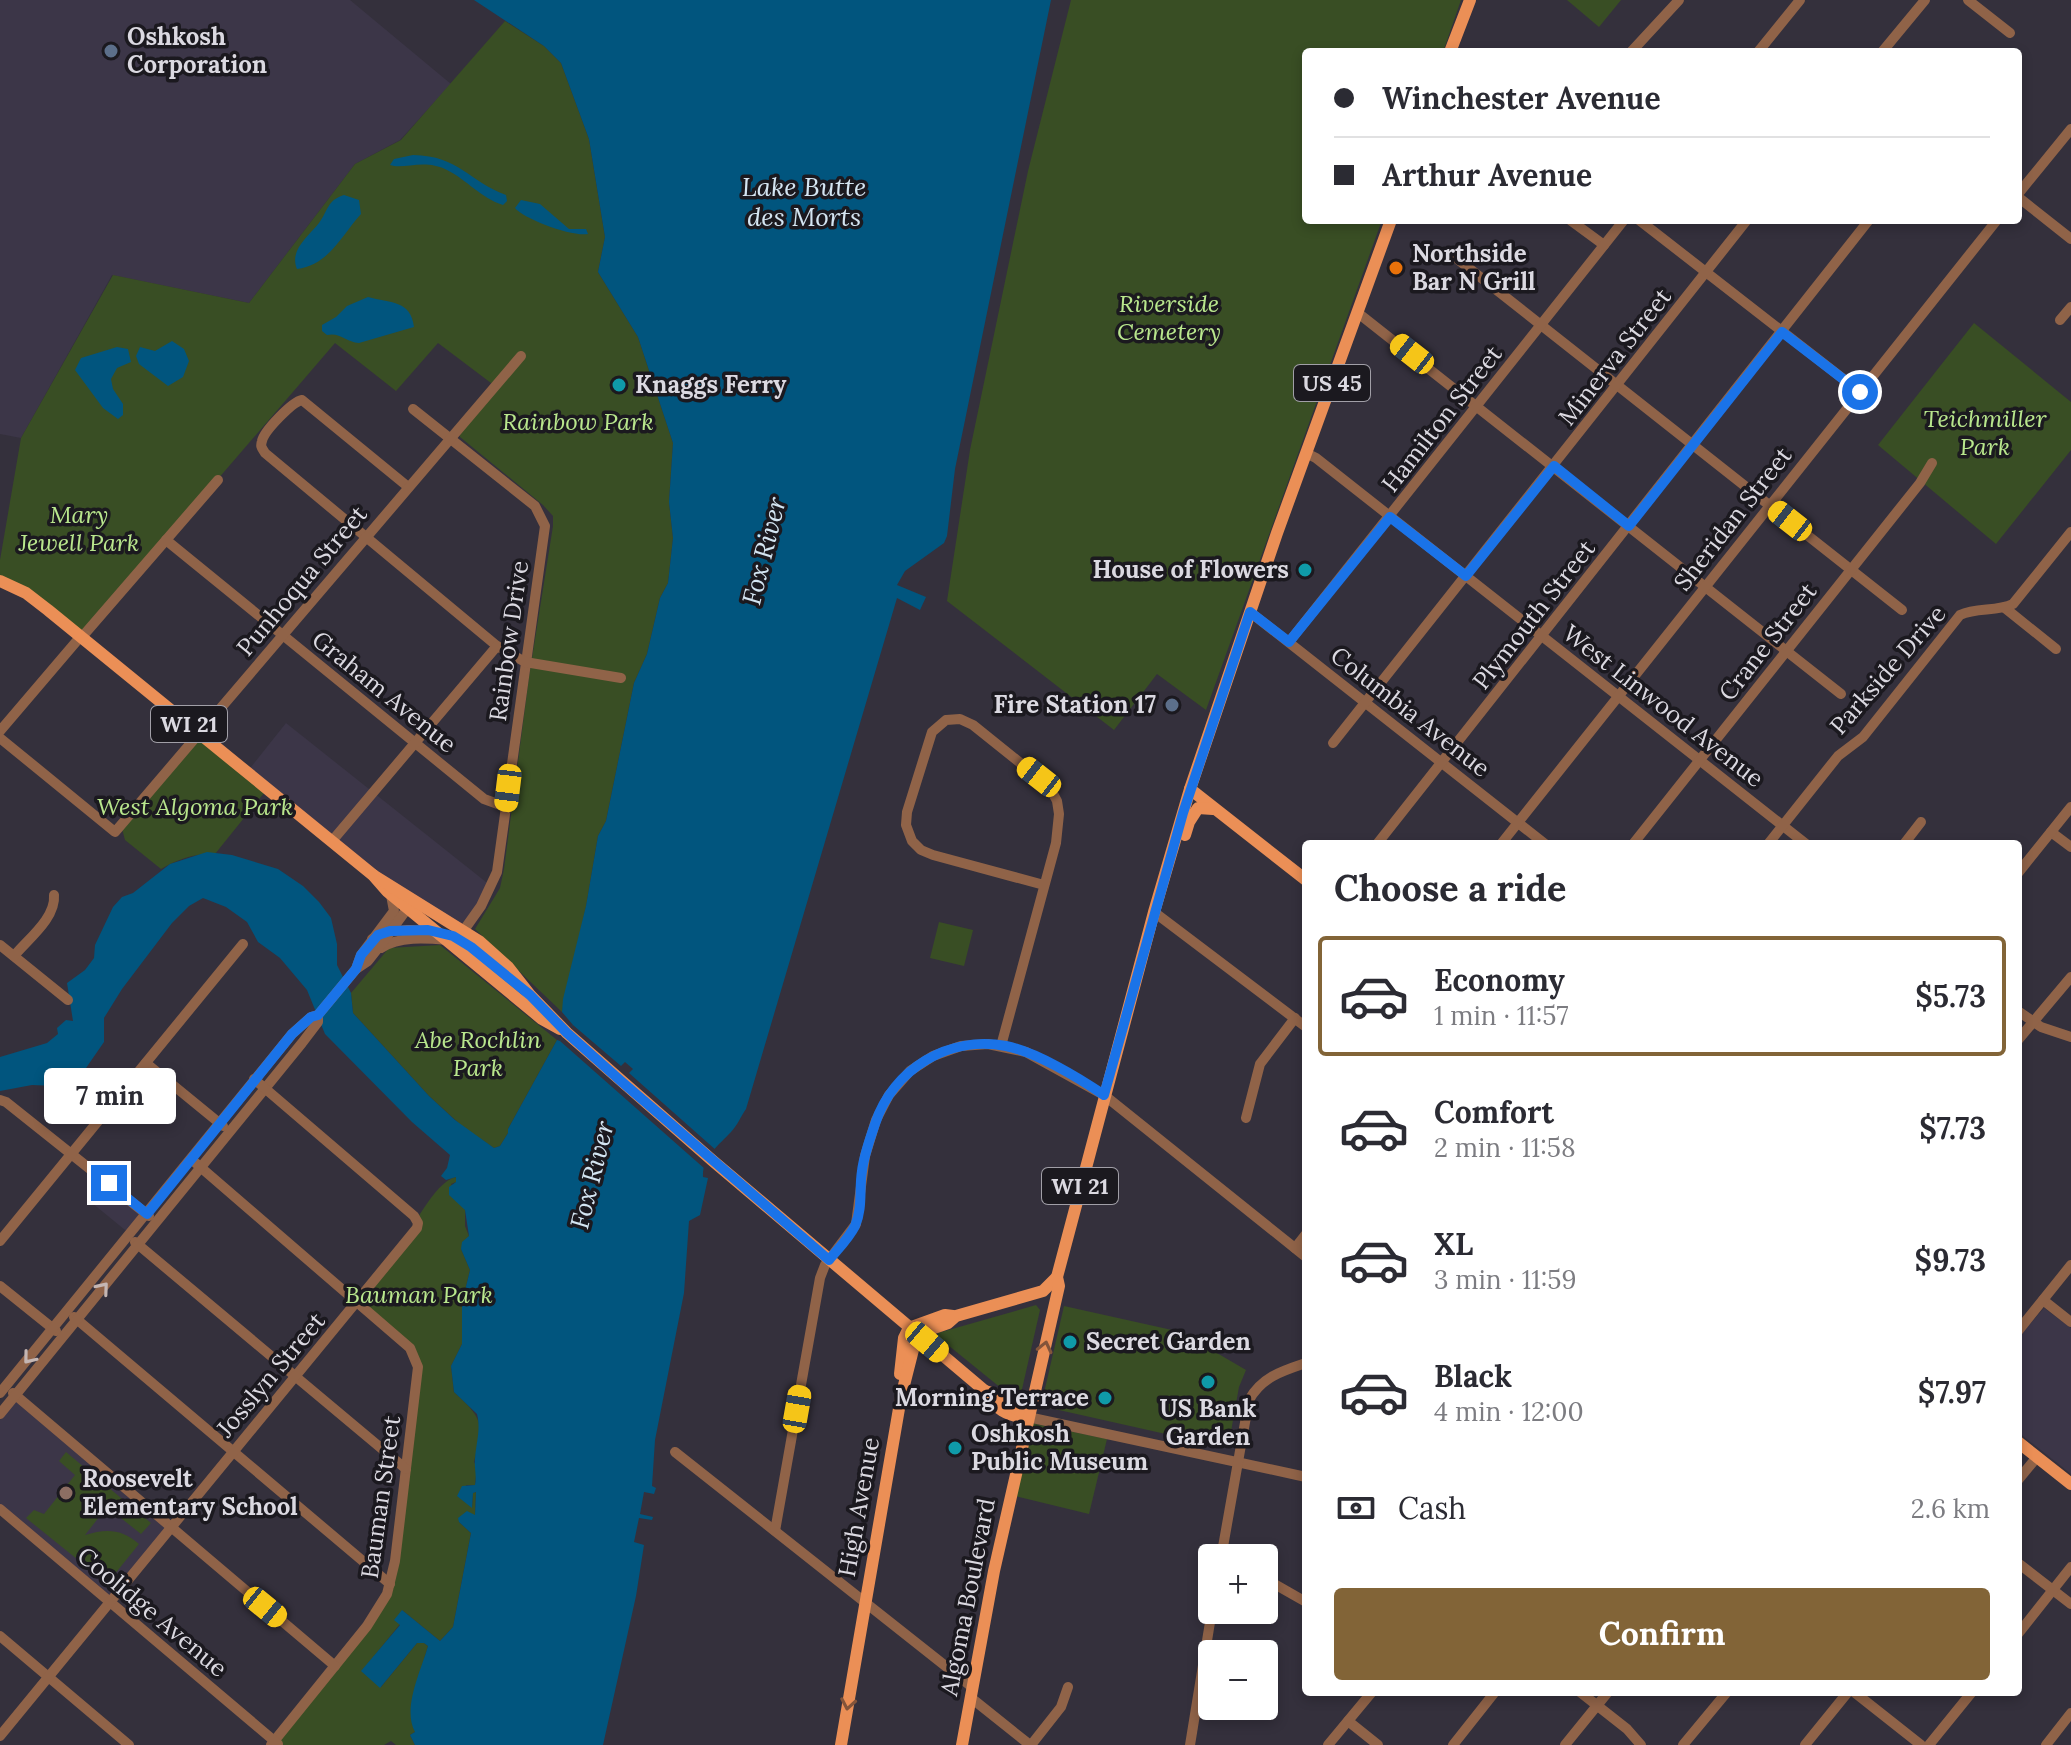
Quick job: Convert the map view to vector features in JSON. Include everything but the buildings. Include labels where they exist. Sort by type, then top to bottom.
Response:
[{"type":"main road","points":[[1452,48],[1470,0]]},
{"type":"main road","name":"Algoma Boulevard","points":[[962,1745],[994,1571],[1059,1286],[1057,1277],[1161,884],[1250,612],[1390,224]]},
{"type":"main road","name":"WI 21","points":[[0,581],[26,593],[82,637],[373,875],[391,895],[464,930],[508,967],[567,1033],[985,1391],[988,1399],[1015,1418],[1028,1417]]},
{"type":"main road","points":[[1190,789],[1302,877]]},
{"type":"main road","points":[[1161,884],[1174,865],[1194,812],[1201,807],[1216,809]]},
{"type":"main road","name":"WI 21","points":[[373,875],[392,884],[435,931],[542,1019],[567,1033]]},
{"type":"main road","points":[[913,1331],[948,1323],[956,1316],[1034,1294],[1047,1288],[1057,1277]]},
{"type":"main road","points":[[1034,1294],[1045,1302],[1052,1318]]},
{"type":"main road","name":"High Avenue","points":[[841,1745],[913,1331]]},
{"type":"main road","points":[[2022,1445],[2071,1484]]},
{"type":"street","points":[[1635,48],[1679,0]]},
{"type":"street","points":[[1761,48],[1800,0]]},
{"type":"street","points":[[1885,48],[1925,0]]},
{"type":"street","points":[[1968,0],[2010,33]]},
{"type":"street","points":[[2022,191],[2071,129]]},
{"type":"street","points":[[2022,199],[2071,239]]},
{"type":"street","points":[[1575,224],[1604,245]]},
{"type":"street","name":"Hamilton Street","points":[[1289,642],[1621,224]]},
{"type":"street","points":[[1644,224],[1860,392]]},
{"type":"street","name":"Minerva Street","points":[[1333,743],[1744,224]]},
{"type":"street","name":"Plymouth Street","points":[[1380,840],[1866,224]]},
{"type":"street","name":"Sheridan Street","points":[[1504,840],[1994,224]]},
{"type":"street","points":[[1451,254],[1902,610]]},
{"type":"street","points":[[2060,320],[2071,307]]},
{"type":"street","points":[[1358,313],[1841,694]]},
{"type":"street","name":"Punhoqua Street","points":[[0,738],[115,832],[521,356]]},
{"type":"street","points":[[407,486],[305,402],[299,400],[292,404],[265,435],[262,448],[265,453],[497,646],[525,662],[621,678]]},
{"type":"street","name":"Rainbow Drive","points":[[413,409],[535,506],[543,517],[545,532],[497,872],[481,906],[464,930]]},
{"type":"street","name":"West Linwood Avenue","points":[[1306,453],[1801,840]]},
{"type":"street","name":"Crane Street","points":[[1636,840],[1920,483],[1932,463]]},
{"type":"street","points":[[0,731],[218,480]]},
{"type":"street","points":[[2056,649],[2005,608],[2017,599],[2070,535]]},
{"type":"street","name":"Graham Avenue","points":[[166,540],[484,799],[506,807]]},
{"type":"street","name":"Parkside Drive","points":[[1771,840],[1838,756],[1863,737],[1960,615],[1972,610],[2005,608]]},
{"type":"street","name":"Columbia Avenue","points":[[1250,612],[1540,840]]},
{"type":"street","points":[[332,841],[497,646]]},
{"type":"street","points":[[1001,1046],[1056,843],[1059,808],[1052,791],[1039,777],[973,725],[960,719],[941,723],[930,736],[907,812],[906,825],[912,841],[921,850],[933,855],[1044,885]]},
{"type":"street","points":[[2022,868],[2071,807]]},
{"type":"street","points":[[1907,840],[1921,822]]},
{"type":"street","points":[[2051,832],[2071,847]]},
{"type":"street","points":[[14,956],[48,916],[55,902],[54,895]]},
{"type":"street","points":[[356,969],[361,955],[394,911],[391,895]]},
{"type":"street","points":[[335,1666],[15,1395],[2,1390],[292,1034],[311,1017],[318,1015],[356,969],[368,961],[407,902]]},
{"type":"street","points":[[1154,912],[1302,1024]]},
{"type":"street","points":[[372,939],[390,931],[435,931],[466,943],[530,995]]},
{"type":"street","points":[[376,951],[391,942],[403,940],[447,940]]},
{"type":"street","points":[[0,1241],[243,944]]},
{"type":"street","points":[[0,945],[68,1000]]},
{"type":"street","points":[[2022,1035],[2071,977]]},
{"type":"street","points":[[2022,1014],[2033,1022],[2071,1037]]},
{"type":"street","points":[[0,1414],[318,1022],[318,1015]]},
{"type":"street","points":[[1246,1118],[1260,1064],[1295,1018]]},
{"type":"street","points":[[775,1531],[820,1278],[829,1260],[856,1224],[865,1156],[876,1120],[896,1086],[921,1062],[947,1050],[976,1045],[1001,1046],[1040,1059],[1104,1095],[1302,1254]]},
{"type":"street","points":[[146,1063],[230,1132]]},
{"type":"street","points":[[254,1079],[265,1088]]},
{"type":"street","name":"Josslyn Street","points":[[0,1736],[417,1228],[414,1216],[265,1088]]},
{"type":"street","points":[[0,1100],[157,1222]]},
{"type":"street","points":[[191,1159],[358,1301]]},
{"type":"street","points":[[128,1237],[406,1469]]},
{"type":"street","points":[[1295,1248],[1302,1239]]},
{"type":"street","points":[[2022,1326],[2071,1265]]},
{"type":"street","points":[[0,1286],[63,1337]]},
{"type":"street","points":[[2043,1300],[2071,1322]]},
{"type":"street","name":"Bauman Street","points":[[275,1744],[376,1613],[390,1584],[416,1392],[417,1359],[410,1348],[358,1301]]},
{"type":"street","points":[[67,1311],[390,1584]]},
{"type":"street","points":[[1223,1544],[1246,1409],[1254,1392],[1271,1376],[1302,1364]]},
{"type":"street","points":[[1028,1417],[1302,1476]]},
{"type":"street","points":[[675,1452],[865,1603],[1031,1745],[1061,1707],[1068,1687]]},
{"type":"street","points":[[2022,1475],[2037,1457]]},
{"type":"street","name":"Coolidge Avenue","points":[[0,1509],[275,1744]]},
{"type":"street","points":[[2022,1566],[2071,1604]]},
{"type":"street","points":[[2022,1629],[2071,1567]]},
{"type":"street","points":[[1278,1586],[1302,1600]]},
{"type":"street","points":[[1190,1745],[1210,1624]]},
{"type":"street","points":[[0,1636],[129,1745]]},
{"type":"street","points":[[1328,1745],[1369,1696]]},
{"type":"street","points":[[1453,1745],[1492,1696]]},
{"type":"street","points":[[1585,1696],[1627,1729],[1641,1745]]},
{"type":"street","points":[[1565,1745],[1605,1696]]},
{"type":"street","points":[[1683,1745],[1724,1696]]},
{"type":"street","points":[[1805,1745],[1848,1696]]},
{"type":"street","points":[[1856,1696],[1921,1745]]},
{"type":"street","points":[[1929,1745],[1969,1696]]},
{"type":"street","points":[[2046,1745],[2071,1713]]},
{"type":"street","points":[[1348,1721],[1378,1745]]},
{"type":"shaded area","points":[[0,0],[350,0],[451,84],[400,140],[355,164],[249,303],[112,275],[21,438],[0,434]]},
{"type":"shaded area","points":[[286,723],[491,886],[464,930],[422,908],[247,772]]},
{"type":"shaded area","points":[[109,1183],[147,1214],[130,1234],[92,1203]]},
{"type":"shaded area","points":[[2044,1308],[2071,1328],[2071,1474],[2022,1435],[2022,1333]]},
{"type":"shaded area","name":"Roosevelt Elementary School","points":[[15,1395],[171,1527],[110,1602],[0,1509],[0,1414]]},
{"type":"green space","name":"Riverside Cemetery","points":[[1071,0],[1461,0],[1444,48],[1302,48],[1302,224],[1381,224],[1206,710],[1157,674],[1114,730],[947,601],[970,450],[1028,171]]},
{"type":"green space","points":[[1567,0],[1621,0],[1599,27]]},
{"type":"green space","points":[[505,21],[544,46],[561,63],[589,139],[605,237],[598,272],[638,337],[673,443],[669,502],[673,538],[668,583],[660,598],[647,654],[634,683],[606,821],[598,836],[586,907],[562,1012],[475,929],[500,888],[504,869],[529,677],[553,526],[553,516],[543,505],[460,437],[460,431],[495,386],[438,343],[396,391],[335,343],[82,637],[0,581],[0,560],[21,438],[113,275],[249,303],[355,164],[401,140]]},
{"type":"green space","name":"Teichmiller Park","points":[[1974,323],[2071,402],[2071,450],[1996,544],[1878,445]]},
{"type":"green space","name":"West Algoma Park","points":[[199,733],[268,788],[215,854],[187,857],[161,869],[125,840],[121,825]]},
{"type":"green space","points":[[939,922],[973,930],[964,966],[930,958]]},
{"type":"green space","name":"Abe Rochlin Park","points":[[440,945],[557,1040],[508,1133],[500,1146],[494,1148],[463,1127],[429,1096],[353,1013],[351,993],[389,948]]},
{"type":"green space","name":"Bauman Park","points":[[456,1177],[456,1182],[451,1184],[465,1210],[465,1226],[469,1236],[461,1249],[470,1270],[462,1303],[462,1344],[451,1366],[454,1392],[476,1415],[480,1429],[474,1462],[477,1467],[475,1485],[466,1485],[472,1507],[473,1493],[476,1492],[475,1515],[459,1522],[471,1533],[453,1627],[440,1641],[402,1610],[400,1624],[362,1671],[381,1687],[417,1643],[428,1646],[412,1700],[415,1732],[410,1735],[415,1745],[396,1745],[391,1741],[384,1745],[279,1745],[285,1728],[387,1594],[417,1359],[358,1301],[394,1256],[430,1199],[439,1188]]},
{"type":"green space","points":[[1036,1305],[1040,1310],[1020,1398],[1012,1397],[938,1337],[938,1333]]},
{"type":"green space","points":[[1064,1306],[1181,1332],[1246,1370],[1239,1387],[1228,1448],[1041,1406]]},
{"type":"green space","points":[[1031,1423],[1107,1439],[1089,1514],[1015,1496]]},
{"type":"green space","points":[[66,1452],[151,1523],[141,1534],[107,1507],[85,1535],[113,1531],[139,1544],[110,1580],[103,1580],[26,1518],[34,1510],[44,1514],[75,1475],[59,1461]]},
{"type":"water","points":[[474,0],[1051,0],[955,469],[947,536],[944,543],[905,571],[897,585],[926,597],[920,610],[897,598],[746,1109],[733,1130],[708,1157],[703,1170],[703,1177],[708,1178],[700,1215],[689,1221],[684,1293],[655,1440],[652,1486],[656,1488],[654,1494],[644,1492],[640,1514],[653,1517],[652,1520],[639,1518],[634,1542],[644,1545],[636,1596],[603,1745],[415,1745],[410,1735],[415,1732],[412,1701],[428,1646],[417,1643],[380,1688],[361,1671],[400,1625],[394,1620],[402,1610],[440,1641],[453,1627],[471,1533],[458,1518],[467,1511],[475,1515],[476,1492],[473,1493],[472,1508],[457,1496],[462,1486],[475,1485],[479,1426],[477,1414],[454,1392],[451,1366],[462,1344],[462,1303],[470,1270],[461,1249],[462,1242],[469,1236],[465,1210],[449,1195],[449,1187],[456,1182],[456,1177],[446,1180],[441,1176],[450,1155],[412,1122],[325,1034],[307,990],[280,958],[258,942],[247,922],[226,907],[203,898],[189,906],[172,923],[122,989],[104,1018],[104,1042],[86,1068],[56,1086],[32,1085],[0,1091],[0,1057],[47,1043],[58,1034],[57,1028],[66,1020],[73,1021],[67,983],[85,970],[94,958],[95,945],[113,907],[122,897],[133,893],[170,864],[207,852],[232,855],[278,869],[303,886],[319,902],[331,918],[337,944],[337,965],[351,993],[353,1013],[429,1096],[455,1120],[494,1148],[500,1146],[508,1133],[557,1040],[560,1041],[573,1025],[562,1012],[563,999],[586,906],[598,836],[606,821],[634,683],[647,654],[660,598],[668,583],[673,538],[669,502],[673,443],[638,337],[598,272],[605,237],[589,139],[561,63],[544,46]]},
{"type":"water","points":[[429,156],[453,164],[506,195],[507,201],[503,205],[495,202],[439,167],[390,165],[394,159]]},
{"type":"water","points":[[344,195],[359,200],[361,214],[326,256],[297,269],[295,262],[301,244],[331,203]]},
{"type":"water","points":[[521,200],[540,204],[569,229],[586,229],[588,234],[560,230],[528,217],[515,208]]},
{"type":"water","points":[[368,297],[404,307],[414,327],[359,343],[322,331],[322,325],[347,306]]},
{"type":"water","points":[[172,341],[184,349],[189,361],[183,377],[168,386],[139,364],[136,356],[140,347],[155,351]]},
{"type":"water","points":[[117,347],[128,349],[131,362],[117,368],[111,379],[113,389],[123,404],[123,415],[118,419],[103,408],[75,370],[81,358]]},
{"type":"pier","points":[[573,1025],[621,1066],[625,1062],[633,1069],[629,1073],[717,1151],[705,1169],[560,1041]]},
{"type":"place","name":"Oshkosh Corporation","points":[[111,51]]},
{"type":"place","name":"Northside Bar N Grill","points":[[1396,268]]},
{"type":"place","name":"Knaggs Ferry","points":[[619,385]]},
{"type":"place","name":"House of Flowers","points":[[1305,570]]},
{"type":"place","name":"Fire Station 17","points":[[1172,705]]},
{"type":"place","name":"Secret Garden","points":[[1070,1342]]},
{"type":"place","name":"US Bank Garden","points":[[1208,1382]]},
{"type":"place","name":"Morning Terrace","points":[[1105,1398]]},
{"type":"place","name":"Oshkosh Public Museum","points":[[955,1448]]},
{"type":"place","name":"Roosevelt Elementary School","points":[[66,1493]]},
{"type":"route","points":[[109,1183],[147,1214],[292,1034],[311,1017],[318,1015],[356,969],[372,939],[390,931],[428,930],[453,936],[466,943],[530,995],[622,1082],[829,1260],[856,1224],[861,1205],[862,1169],[882,1107],[896,1086],[921,1062],[961,1046],[988,1044],[1009,1047],[1040,1059],[1104,1095],[1161,884],[1250,612],[1289,642],[1390,517],[1466,576],[1554,466],[1629,526],[1782,332],[1860,392]]},
{"type":"water label","name":"Lake Butte des Morts","points":[[804,202]]},
{"type":"water label","name":"Fox River","points":[[764,551]]},
{"type":"water label","name":"Fox River","points":[[592,1175]]},
{"type":"park label","name":"Rainbow Park","points":[[578,422]]},
{"type":"park label","name":"Mary Jewell Park","points":[[79,529]]}]
